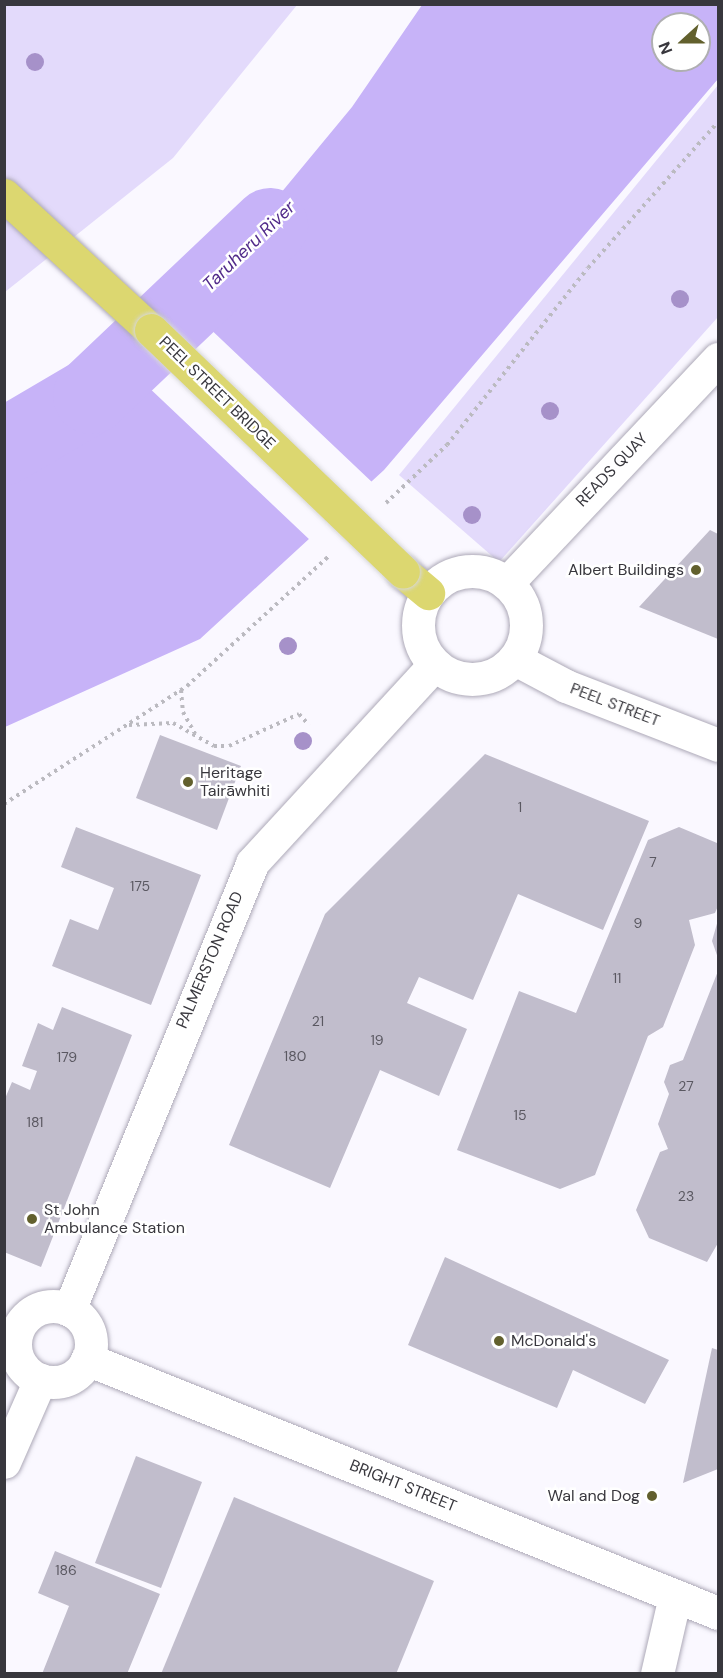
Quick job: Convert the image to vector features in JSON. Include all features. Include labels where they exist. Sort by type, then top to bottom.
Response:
[{"type":"main road","name":"PEEL STREET BRIDGE","points":[[4,195],[428,593]]},
{"type":"street","name":"READS QUAY","points":[[507,583],[718,359]]},
{"type":"street","points":[[474,570],[507,583],[525,611],[526,628],[515,659],[484,678],[449,674],[435,664],[425,652],[418,622],[428,593],[448,577],[474,570]]},
{"type":"street","name":"PEEL STREET","points":[[515,659],[566,686],[718,745]]},
{"type":"street","name":"PALMERSTON ROAD","points":[[69,1310],[252,863],[435,664]]},
{"type":"street","points":[[45,1306],[69,1310],[90,1337],[87,1359],[62,1381],[40,1380],[16,1354],[11,1327],[45,1306]]},
{"type":"street","name":"BRIGHT STREET","points":[[87,1359],[718,1613]]},
{"type":"street","points":[[4,1462],[40,1380]]},
{"type":"street","points":[[657,1674],[675,1596]]},
{"type":"path","points":[[377,512],[447,444],[588,268],[718,122]]},
{"type":"path","points":[[4,804],[181,690],[333,553]]},
{"type":"path","points":[[181,690],[183,712],[195,735]]},
{"type":"path","points":[[126,726],[154,720],[195,735],[214,746],[229,746],[299,714],[309,725]]},
{"type":"shaded area","points":[[5,5],[297,5],[173,158],[5,292]]},
{"type":"shaded area","points":[[718,85],[718,317],[499,562],[399,475]]},
{"type":"water","points":[[422,5],[718,5],[718,79],[384,470],[200,639],[5,727],[4,437],[147,355],[352,107]]},
{"type":"pier","points":[[185,305],[374,484],[311,541],[125,365],[145,353]]},
{"type":"building","name":"Albert Buildings","points":[[710,530],[718,534],[718,639],[639,607]]},
{"type":"building","name":"Heritage Tairāwhiti","points":[[160,735],[241,766],[217,830],[136,798]]},
{"type":"building","points":[[485,754],[649,821],[603,930],[518,894],[473,1000],[419,977],[407,1003],[467,1029],[439,1096],[380,1070],[330,1188],[229,1145],[325,914]]},
{"type":"building","points":[[76,827],[201,875],[151,1005],[52,966],[70,919],[98,930],[114,888],[61,867]]},
{"type":"building","points":[[679,827],[717,843],[718,906],[715,913],[689,920],[695,945],[663,1027],[648,1036],[595,1175],[560,1189],[457,1150],[519,991],[576,1013],[648,840]]},
{"type":"building","points":[[718,920],[718,958],[712,941]]},
{"type":"building","points":[[718,971],[718,1243],[707,1262],[649,1238],[636,1210],[660,1152],[668,1149],[658,1124],[669,1094],[664,1082],[670,1065],[683,1060]]},
{"type":"building","points":[[62,1007],[132,1035],[41,1267],[4,1252],[4,1101],[12,1082],[30,1090],[37,1071],[22,1066],[38,1023],[53,1030]]},
{"type":"building","points":[[445,1257],[669,1360],[645,1404],[573,1370],[557,1408],[408,1345]]},
{"type":"building","points":[[712,1348],[718,1350],[718,1469],[683,1483]]},
{"type":"building","points":[[136,1456],[202,1482],[161,1588],[95,1563]]},
{"type":"building","points":[[234,1497],[434,1581],[396,1674],[161,1674]]},
{"type":"building","points":[[55,1551],[160,1594],[127,1674],[42,1674],[69,1606],[38,1593]]},
{"type":"waterway","name":"Taruheru River","points":[[4,447],[91,396],[270,226]]},
{"type":"place","name":"Albert Buildings","points":[[696,570]]},
{"type":"place","name":"Heritage Tairāwhiti","points":[[188,782]]},
{"type":"place","name":"St John Ambulance Station","points":[[32,1219]]},
{"type":"place","name":"McDonald's","points":[[499,1341]]},
{"type":"place","name":"Wal and Dog","points":[[652,1496]]}]
